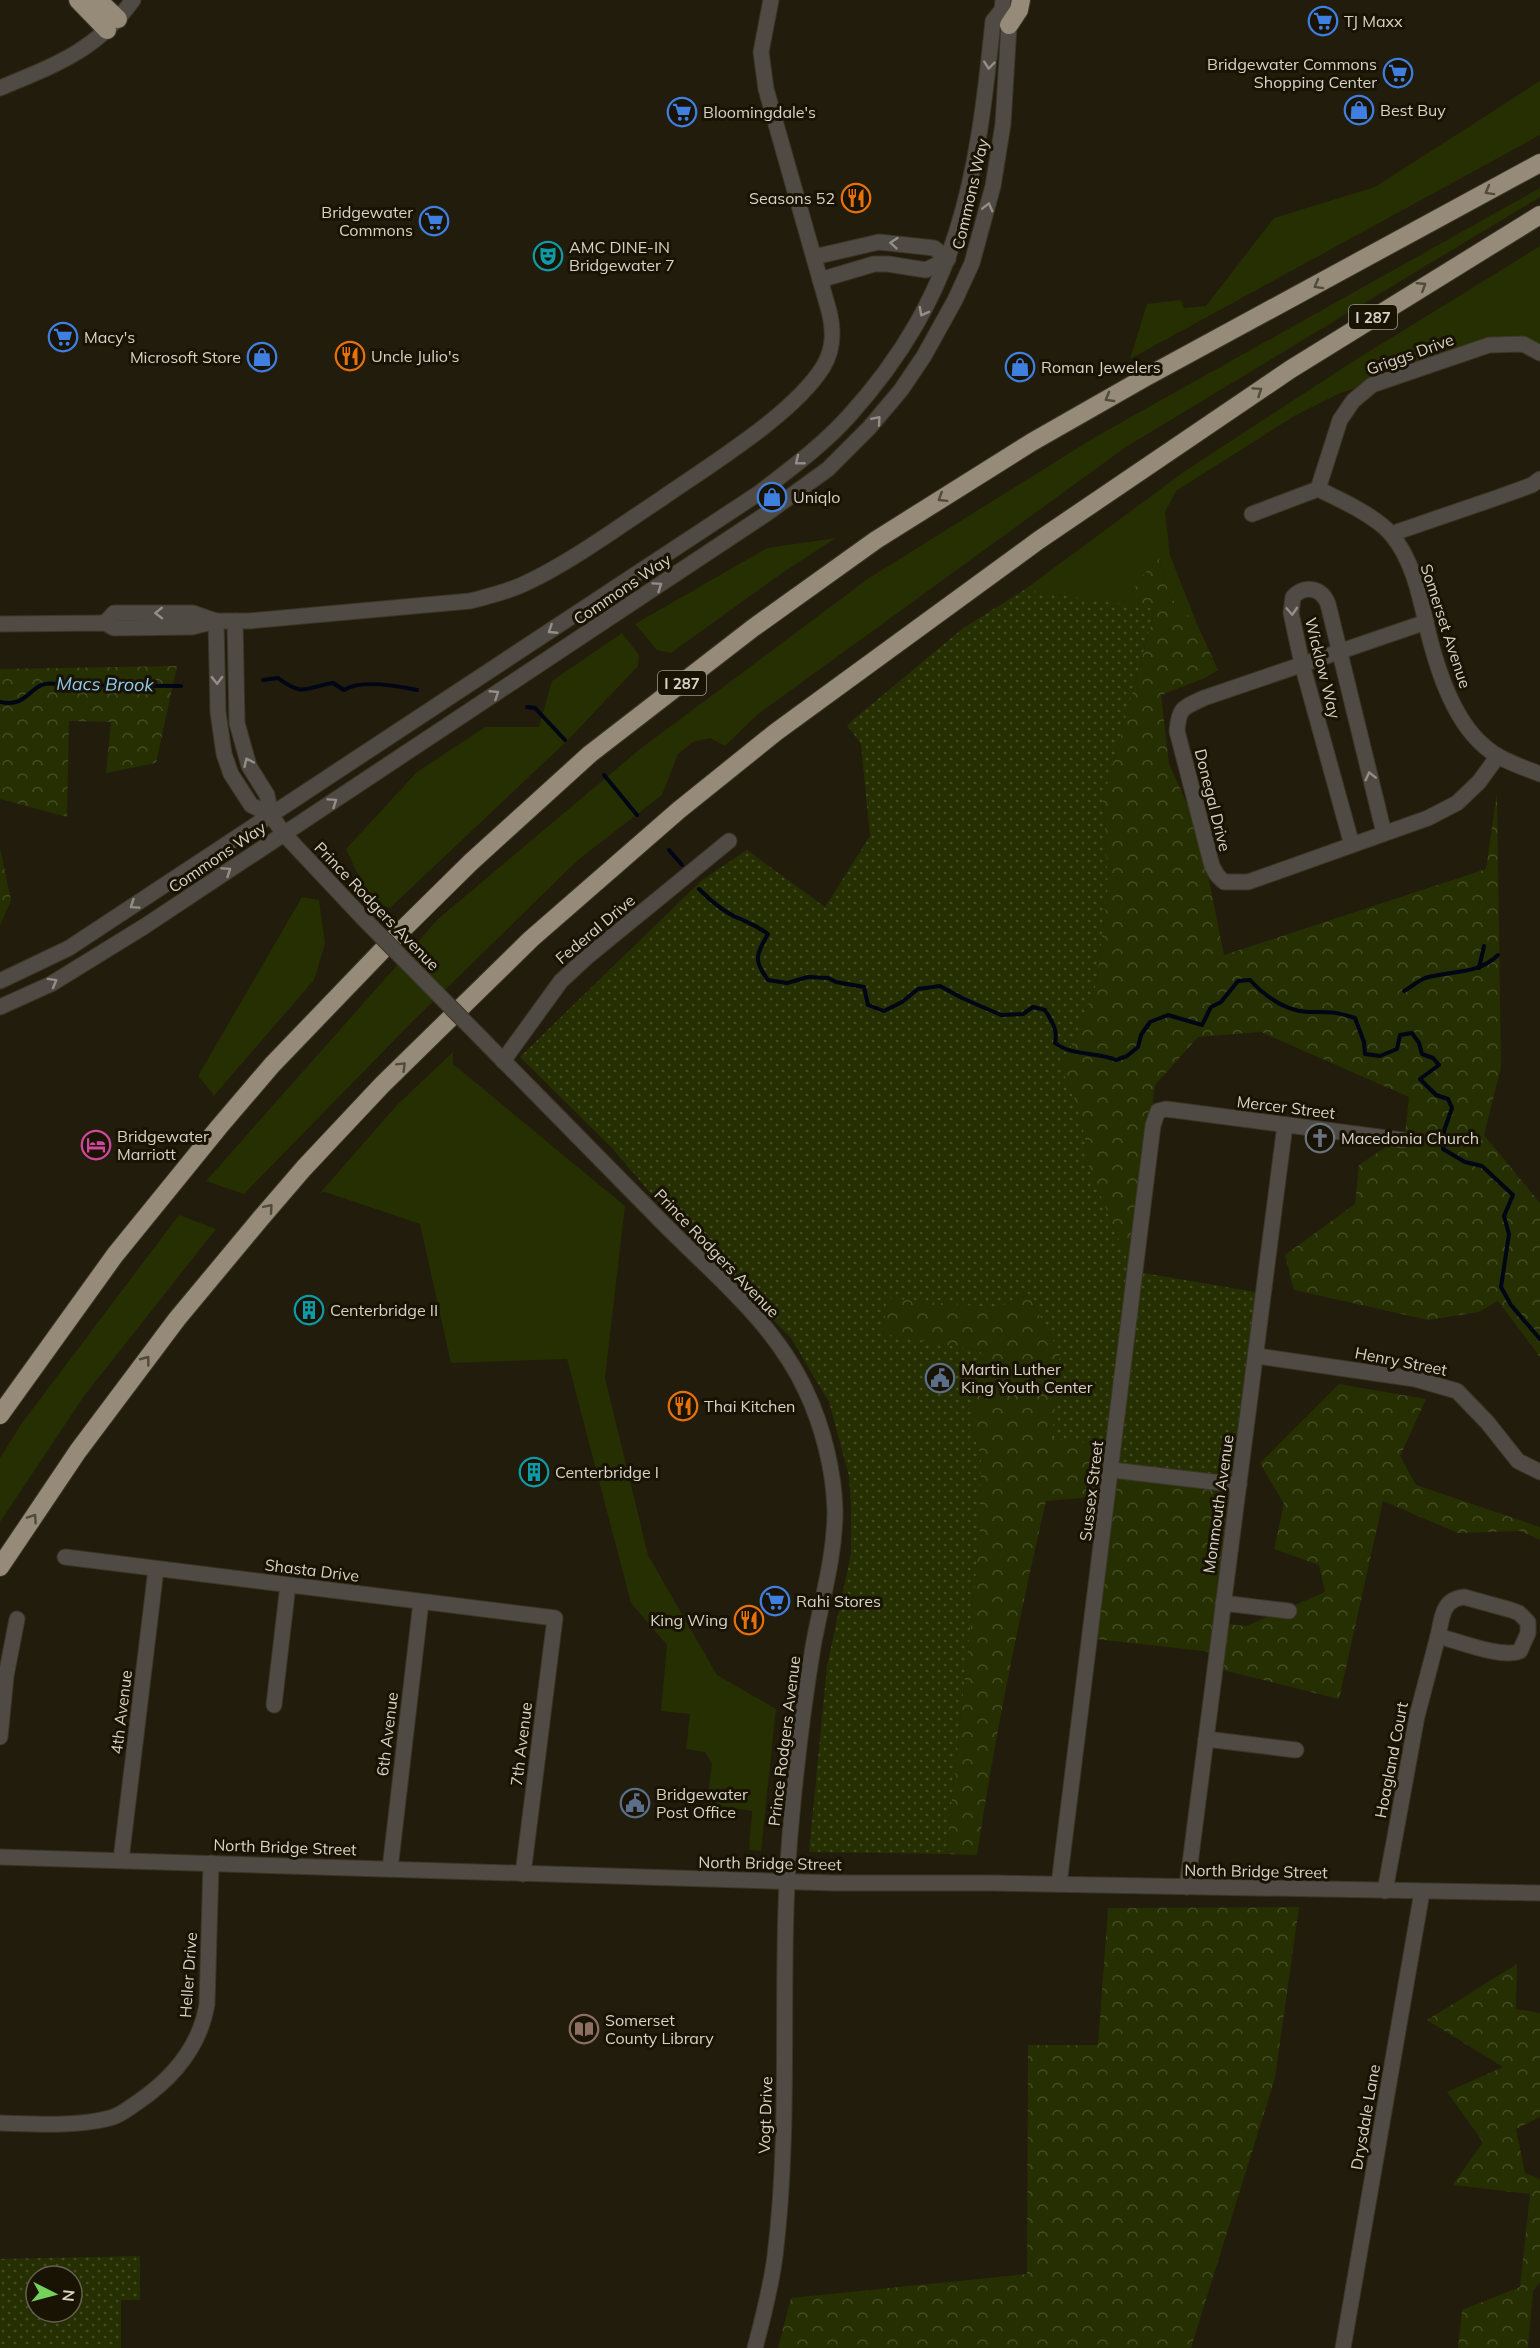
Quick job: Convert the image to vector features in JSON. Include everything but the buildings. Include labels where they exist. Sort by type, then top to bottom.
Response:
[{"type":"highway","points":[[78,0],[112,25]]},
{"type":"highway","points":[[98,0],[112,25]]},
{"type":"highway","points":[[1005,11],[1019,10],[1021,0]]},
{"type":"highway","name":"I 287","points":[[0,1415],[115,1255],[272,1065],[471,862],[590,754],[753,628],[876,540],[1012,454],[1146,377],[1540,163]]},
{"type":"highway","name":"I 287","points":[[0,1567],[78,1451],[177,1319],[261,1218],[304,1168],[382,1085],[531,939],[679,810],[776,732],[1039,540],[1291,369],[1540,214]]},
{"type":"street","points":[[0,88],[63,62],[84,50],[112,25],[134,0]]},
{"type":"street","points":[[0,624],[105,622],[114,628],[181,628],[216,621],[470,601],[510,590],[540,576],[625,523],[776,416],[815,378],[830,354],[833,332],[764,76],[761,52],[771,0]]},
{"type":"street","name":"Commons Way","points":[[0,981],[69,948],[759,493],[806,456],[848,417],[884,375],[922,314],[948,259],[965,206],[976,159],[993,21],[1005,11]]},
{"type":"street","name":"Commons Way","points":[[0,1007],[51,984],[120,943],[766,514],[828,470],[869,428],[901,390],[941,327],[972,263],[988,209],[999,155],[1006,99],[1005,11]]},
{"type":"street","points":[[814,257],[879,242],[934,248],[948,259],[926,270],[874,264],[820,280]]},
{"type":"street","name":"Griggs Drive","points":[[1318,489],[1340,420],[1353,401],[1372,385],[1489,345],[1523,344],[1540,353]]},
{"type":"street","points":[[1391,534],[1496,498],[1540,479]]},
{"type":"street","points":[[1252,514],[1318,489]]},
{"type":"street","name":"Somerset Avenue","points":[[1318,489],[1353,505],[1391,534],[1414,574],[1434,659],[1451,701],[1483,745],[1498,756],[1540,774]]},
{"type":"street","name":"Wicklow Way","points":[[1352,845],[1302,664],[1290,608],[1293,597],[1302,590],[1313,589],[1326,599],[1384,833]]},
{"type":"street","name":"Prince Rodgers Avenue","points":[[216,621],[218,712],[224,754],[231,774],[251,804],[271,815]]},
{"type":"street","name":"Prince Rodgers Avenue","points":[[235,621],[238,733],[249,766],[267,795],[271,815],[284,834],[503,1061],[663,1223],[716,1273],[773,1337],[792,1364],[808,1393],[822,1433],[835,1511],[830,1564],[813,1646],[792,1813],[787,1881]]},
{"type":"street","name":"Donegal Drive","points":[[1426,622],[1204,698],[1183,708],[1179,713],[1177,731],[1216,875],[1224,882],[1248,882],[1428,818],[1457,803],[1479,782],[1498,756]]},
{"type":"street","name":"Federal Drive","points":[[503,1061],[561,981],[587,957],[729,842]]},
{"type":"street","name":"Mercer Street","points":[[1166,1109],[1402,1140]]},
{"type":"street","name":"Sussex Street","points":[[1059,1884],[1153,1125],[1158,1112],[1166,1109]]},
{"type":"street","name":"Monmouth Avenue","points":[[1187,1887],[1286,1125]]},
{"type":"street","name":"Henry Street","points":[[1257,1356],[1415,1379],[1457,1391],[1487,1422],[1518,1461],[1540,1472]]},
{"type":"street","points":[[1112,1470],[1239,1485]]},
{"type":"street","name":"Shasta Drive","points":[[65,1557],[555,1618]]},
{"type":"street","name":"4th Avenue","points":[[121,1860],[156,1569]]},
{"type":"street","points":[[274,1705],[288,1585]]},
{"type":"street","name":"Hoagland Court","points":[[1385,1891],[1417,1716],[1445,1608],[1448,1602],[1464,1597],[1519,1613],[1528,1622],[1525,1643],[1521,1651],[1514,1654],[1438,1636]]},
{"type":"street","name":"6th Avenue","points":[[390,1869],[421,1602]]},
{"type":"street","points":[[1223,1604],[1289,1611]]},
{"type":"street","name":"7th Avenue","points":[[523,1874],[555,1618]]},
{"type":"street","points":[[0,1737],[6,1676],[17,1619]]},
{"type":"street","points":[[1206,1739],[1296,1750]]},
{"type":"street","name":"North Bridge Street","points":[[0,1857],[787,1881],[1540,1893]]},
{"type":"street","name":"Heller Drive","points":[[0,2123],[72,2124],[113,2117],[149,2094],[179,2067],[204,2024],[207,2004],[211,1863]]},
{"type":"street","name":"Vogt Drive","points":[[756,2348],[775,2260],[778,2224],[783,2131],[787,1881]]},
{"type":"street","name":"Drysdale Lane","points":[[1343,2348],[1422,1892]]},
{"type":"green space","points":[[1540,81],[1540,135],[1130,359],[1147,304],[1181,300],[1184,308],[1206,306],[1274,218],[1375,187]]},
{"type":"green space","points":[[1540,188],[1540,197],[1126,447],[757,715],[725,746],[710,738],[693,742],[678,754],[662,795],[578,860],[408,1026],[244,1194],[206,1181],[438,919],[640,749],[869,578],[1097,436]]},
{"type":"green space","points":[[1540,246],[1540,353],[1491,342],[1338,394],[1296,415],[1176,491],[1165,512],[1170,555],[1197,624],[1170,597],[1158,555],[1122,605],[1024,590],[1185,471],[1352,362]]},
{"type":"green space","points":[[836,538],[785,571],[671,653],[657,650],[635,624],[767,548]]},
{"type":"green space","points":[[1158,555],[1170,597],[1197,624],[1218,670],[1205,678],[1161,695],[1169,764],[1199,830],[1224,955],[1486,869],[1497,793],[1501,1067],[1484,1135],[1540,1203],[1540,1357],[1498,1301],[1479,1312],[1428,1320],[1294,1290],[1285,1255],[1355,1204],[1359,1165],[1405,1134],[1409,1097],[1261,1032],[1198,1037],[1155,1085],[1132,1271],[1089,1168],[1081,1116],[1062,1069],[1096,985],[1108,886],[1103,800],[1155,610],[1122,605]]},
{"type":"green space","points":[[1024,590],[1155,609],[1103,800],[1108,886],[1096,985],[1062,1069],[1081,1116],[1089,1168],[1132,1271],[1261,1293],[1235,1489],[1105,1473],[1109,1446],[1052,1438],[1060,1353],[1028,1294],[997,1308],[887,1298],[883,1334],[981,1351],[971,1427],[981,1457],[979,1544],[946,1854],[809,1852],[827,1666],[851,1554],[849,1476],[829,1402],[791,1338],[655,1198],[612,1148],[520,1057],[702,880],[747,850],[825,907],[870,836],[861,744],[847,725],[962,629]]},
{"type":"green space","points":[[622,633],[639,655],[638,666],[569,739],[390,908],[370,901],[346,849],[417,772],[485,727],[539,727],[552,681]]},
{"type":"green space","points":[[177,666],[156,763],[106,773],[111,722],[69,721],[67,817],[0,799],[0,669]]},
{"type":"green space","points":[[0,848],[11,900],[0,926]]},
{"type":"green space","points":[[302,897],[319,900],[325,944],[314,980],[212,1098],[213,1094],[198,1076]]},
{"type":"green space","points":[[453,1052],[453,1064],[625,1206],[605,1378],[648,1555],[717,1675],[776,1709],[761,1851],[749,1850],[752,1811],[707,1804],[712,1763],[705,1752],[686,1749],[690,1714],[661,1711],[667,1645],[631,1603],[567,1359],[451,1363],[420,1224],[325,1192],[320,1193],[396,1106]]},
{"type":"green space","points":[[179,1215],[216,1229],[84,1396],[0,1522],[0,1458],[22,1423]]},
{"type":"green space","points":[[1028,1294],[1060,1353],[1053,1438],[1109,1446],[1235,1489],[1217,1623],[1246,1626],[1325,1592],[1319,1565],[1274,1549],[1284,1504],[1260,1463],[1339,1384],[1426,1399],[1400,1456],[1416,1485],[1540,1527],[1540,1540],[1520,1531],[1458,1533],[1383,1501],[1339,1699],[1211,1667],[1212,1652],[1087,1638],[1106,1496],[1046,1501],[1008,1677],[977,1855],[946,1854],[979,1544],[981,1457],[971,1427],[980,1351],[883,1334],[887,1298],[997,1308]]},
{"type":"green space","points":[[1299,1907],[1275,2078],[1191,2348],[778,2348],[791,2298],[1027,2274],[1028,2045],[1098,2045],[1108,1908]]},
{"type":"green space","points":[[1517,1964],[1516,2009],[1540,2013],[1540,2117],[1516,2129],[1525,2173],[1540,2179],[1540,2283],[1533,2291],[1528,2348],[1458,2348],[1462,2310],[1520,2287],[1530,2194],[1453,2185],[1483,2142],[1447,2092],[1503,2067],[1427,2020]]},
{"type":"green space","points":[[140,2256],[140,2300],[121,2300],[121,2348],[0,2348],[0,2259]]},
{"type":"waterway","name":"Macs Brook","points":[[263,680],[278,678],[294,688],[305,690],[333,683],[344,690],[369,684],[417,690]]},
{"type":"waterway","name":"Macs Brook","points":[[0,702],[19,701],[36,688],[50,683],[181,686]]},
{"type":"waterway","name":"Macs Brook","points":[[527,707],[535,708],[565,740]]},
{"type":"waterway","name":"Macs Brook","points":[[604,775],[637,815]]},
{"type":"waterway","name":"Macs Brook","points":[[669,850],[682,865]]},
{"type":"waterway","name":"Macs Brook","points":[[699,889],[728,912],[768,934],[758,957],[760,967],[768,980],[787,983],[808,977],[828,978],[836,982],[864,987],[868,1005],[884,1011],[902,1002],[918,989],[940,986],[1001,1015],[1023,1014],[1033,1007],[1045,1010],[1055,1030],[1055,1043],[1077,1052],[1116,1060],[1127,1056],[1138,1047],[1141,1035],[1150,1022],[1168,1015],[1202,1025],[1211,1007],[1221,1002],[1238,981],[1250,980],[1269,997],[1291,1009],[1336,1013],[1355,1018],[1364,1042],[1365,1054],[1380,1056],[1397,1049],[1400,1035],[1412,1033],[1419,1043],[1422,1054],[1433,1058],[1439,1065],[1420,1079],[1436,1095],[1448,1099],[1452,1108],[1444,1131],[1443,1149],[1465,1162],[1482,1166],[1513,1195],[1504,1216],[1509,1234],[1501,1287],[1511,1305],[1540,1339]]},
{"type":"waterway","points":[[1479,968],[1484,946]]},
{"type":"waterway","points":[[1404,991],[1425,978],[1473,969],[1498,955]]},
{"type":"place","name":"TJ Maxx","points":[[1323,21]]},
{"type":"place","name":"Bridgewater Commons Shopping Center","points":[[1398,73]]},
{"type":"place","name":"Best Buy","points":[[1359,110]]},
{"type":"place","name":"Bloomingdale's","points":[[682,112]]},
{"type":"place","name":"Seasons 52","points":[[856,198]]},
{"type":"place","name":"Bridgewater Commons","points":[[434,221]]},
{"type":"place","name":"AMC DINE-IN Bridgewater 7","points":[[548,256]]},
{"type":"place","name":"Macy's","points":[[63,337]]},
{"type":"place","name":"Uncle Julio's","points":[[350,356]]},
{"type":"place","name":"Microsoft Store","points":[[262,357]]},
{"type":"place","name":"Roman Jewelers","points":[[1020,367]]},
{"type":"place","name":"Uniqlo","points":[[772,497]]},
{"type":"place","name":"Macedonia Church","points":[[1320,1138]]},
{"type":"place","name":"Bridgewater Marriott","points":[[96,1145]]},
{"type":"place","name":"Centerbridge II","points":[[309,1310]]},
{"type":"place","name":"Martin Luther King Youth Center","points":[[940,1378]]},
{"type":"place","name":"Thai Kitchen","points":[[683,1406]]},
{"type":"place","name":"Centerbridge I","points":[[534,1472]]},
{"type":"place","name":"Rahi Stores","points":[[775,1601]]},
{"type":"place","name":"King Wing","points":[[749,1620]]},
{"type":"place","name":"Bridgewater Post Office","points":[[635,1803]]},
{"type":"place","name":"Somerset County Library","points":[[584,2029]]}]
